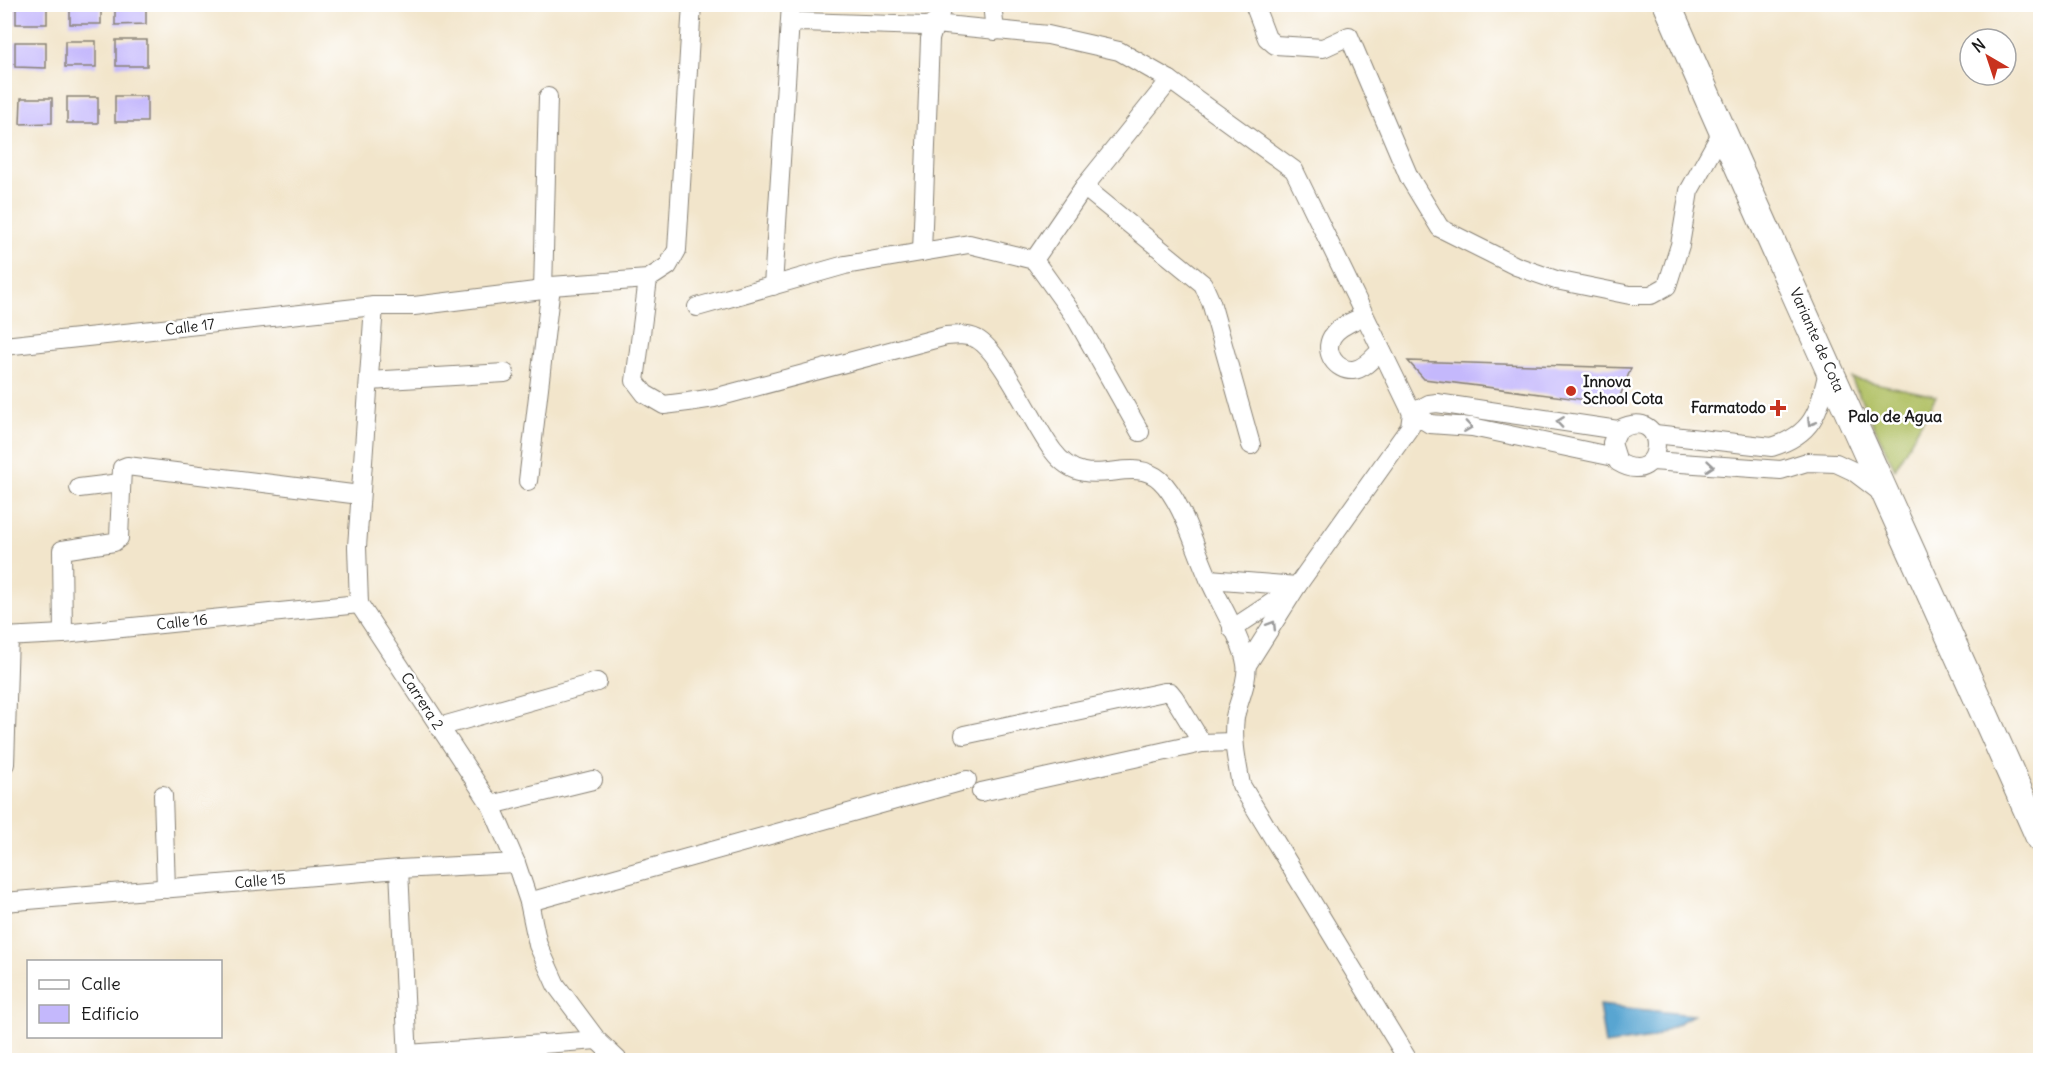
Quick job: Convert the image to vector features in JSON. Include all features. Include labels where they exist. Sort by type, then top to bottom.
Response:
[{"type":"main road","name":"Variante de Cota","points":[[1667,4],[1722,132],[2040,839]]},
{"type":"street","points":[[692,4],[677,250],[668,266],[648,279],[635,381],[645,394],[664,405],[714,398],[946,336],[961,334],[976,338],[997,361],[1054,453],[1071,469],[1098,475],[1112,471],[1141,472],[1159,479],[1182,515],[1247,665]]},
{"type":"street","points":[[773,286],[791,4]]},
{"type":"street","points":[[922,252],[930,39],[934,24],[944,4]]},
{"type":"street","points":[[992,4],[995,31]]},
{"type":"street","points":[[1254,4],[1267,38],[1275,45],[1323,48],[1349,36],[1409,177],[1440,228],[1516,266],[1556,280],[1630,295],[1651,296],[1667,286],[1680,245],[1689,191],[1722,132]]},
{"type":"street","points":[[790,24],[802,22],[925,27],[934,24],[1048,35],[1119,51],[1170,80],[1294,170],[1412,413],[1430,423],[1472,428],[1614,457],[1628,468],[1639,468],[1652,461],[1781,470],[1807,462],[1836,463],[1853,471],[1889,499]]},
{"type":"street","points":[[1034,260],[1084,187],[1170,80]]},
{"type":"street","points":[[528,481],[547,288],[548,97]]},
{"type":"street","points":[[1084,187],[1203,284],[1211,302],[1251,445]]},
{"type":"street","points":[[696,307],[845,265],[969,244],[1034,260],[1077,321],[1140,432]]},
{"type":"street","name":"Calle 17","points":[[4,346],[374,306],[414,306],[547,288],[648,279]]},
{"type":"street","points":[[359,604],[357,547],[374,306]]},
{"type":"street","points":[[1364,316],[1332,336],[1329,348],[1332,360],[1342,368],[1354,370],[1366,364],[1380,351]]},
{"type":"street","points":[[1412,413],[1429,404],[1437,403],[1618,430],[1631,423],[1644,425],[1655,434],[1773,447],[1791,442],[1805,431],[1818,411],[1828,367]]},
{"type":"street","points":[[369,381],[505,373]]},
{"type":"street","points":[[1408,1060],[1241,785],[1233,742],[1235,718],[1247,665],[1297,586],[1410,427],[1412,413]]},
{"type":"street","points":[[1614,457],[1612,443],[1618,430]]},
{"type":"street","points":[[1652,461],[1658,448],[1655,434]]},
{"type":"street","points":[[63,634],[62,550],[114,542],[119,538],[120,472],[127,466],[360,495]]},
{"type":"street","points":[[79,488],[120,483]]},
{"type":"street","points":[[1209,579],[1297,586]]},
{"type":"street","points":[[1232,629],[1297,586]]},
{"type":"street","name":"Calle 16","points":[[7,636],[63,634],[359,604]]},
{"type":"street","name":"Carrera 2","points":[[359,604],[492,805],[529,902],[538,945],[556,986],[597,1040],[618,1060]]},
{"type":"street","points":[[5,765],[7,636]]},
{"type":"street","points":[[439,727],[597,682]]},
{"type":"street","points":[[964,735],[1170,692],[1202,743]]},
{"type":"street","points":[[529,902],[974,786],[1202,743],[1233,742]]},
{"type":"street","points":[[492,805],[593,780]]},
{"type":"street","points":[[163,795],[166,889]]},
{"type":"street","name":"Calle 15","points":[[4,902],[399,869],[516,863]]},
{"type":"street","points":[[399,869],[408,1057],[597,1040]]},
{"type":"green space","points":[[1851,378],[1936,396],[1895,469]]},
{"type":"water","points":[[1599,1005],[1693,1015],[1652,1038],[1605,1045]]},
{"type":"building","points":[[16,4],[47,4],[47,24],[16,24]]},
{"type":"building","points":[[70,4],[101,4],[101,24],[70,24]]},
{"type":"building","points":[[115,4],[146,4],[146,24],[115,25]]},
{"type":"building","points":[[116,40],[147,40],[147,66],[116,66]]},
{"type":"building","points":[[65,41],[96,41],[96,67],[65,67]]},
{"type":"building","points":[[15,42],[46,42],[46,68],[15,67]]},
{"type":"building","points":[[115,96],[147,96],[147,122],[115,122]]},
{"type":"building","points":[[67,97],[98,97],[98,123],[67,123]]},
{"type":"building","points":[[21,98],[52,98],[52,123],[20,124]]},
{"type":"building","name":"Innova School Cota","points":[[1408,361],[1631,368],[1617,404],[1424,379]]},
{"type":"place","name":"Innova School Cota","points":[[1571,391]]},
{"type":"place","name":"Farmatodo","points":[[1778,408]]},
{"type":"district","name":"Palo de Agua","points":[[1895,416]]}]
